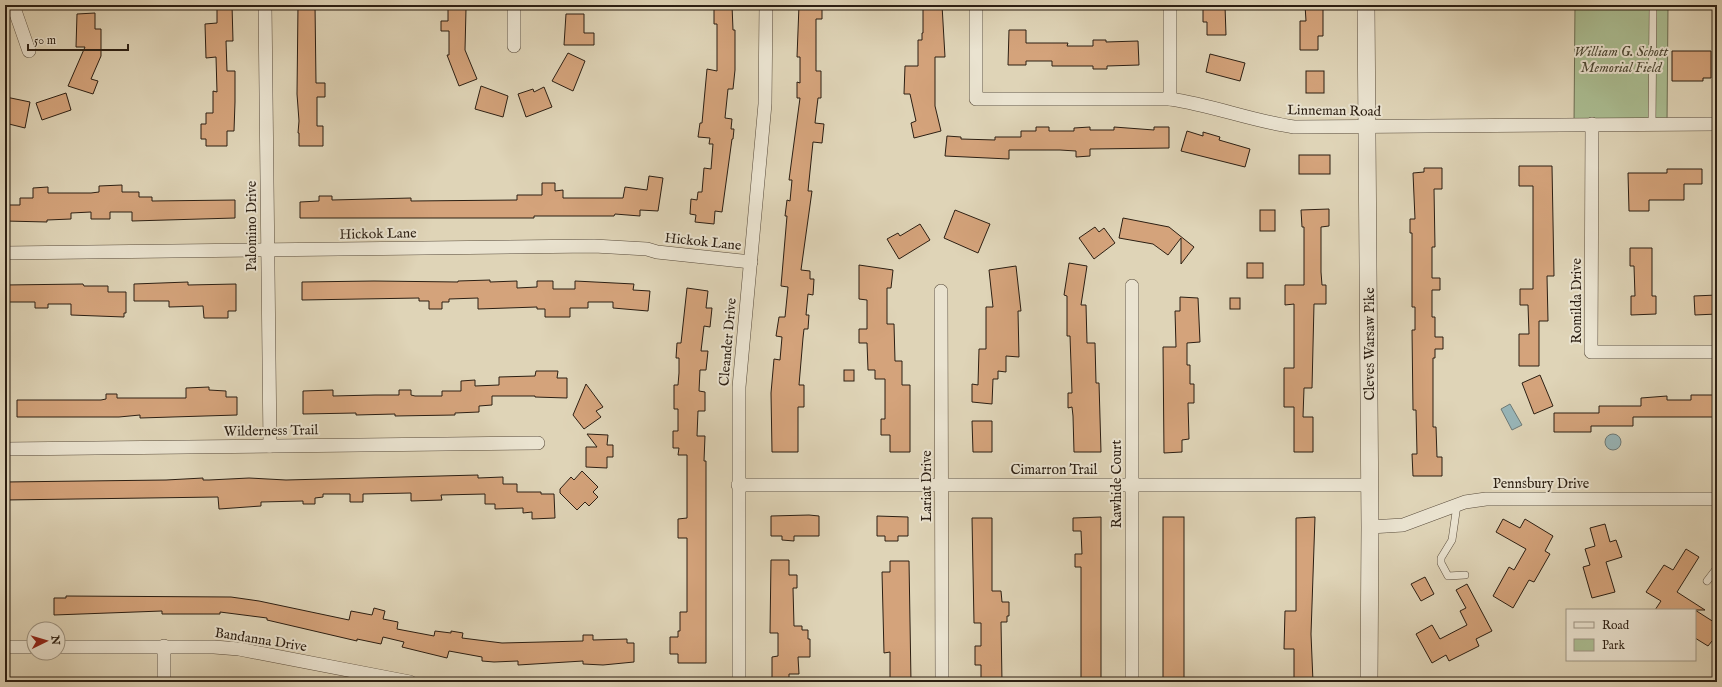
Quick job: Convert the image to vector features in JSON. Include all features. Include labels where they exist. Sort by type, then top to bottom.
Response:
[{"type":"street","points":[[13,5],[28,51]]},
{"type":"street","name":"Palomino Drive","points":[[265,5],[270,446]]},
{"type":"street","points":[[514,5],[514,46]]},
{"type":"street","name":"Cleander Drive","points":[[739,682],[739,387],[766,104],[766,5]]},
{"type":"street","name":"Linneman Road","points":[[976,5],[976,99],[1170,99],[1194,102],[1273,124],[1294,127],[1717,124]]},
{"type":"street","points":[[1170,5],[1170,99]]},
{"type":"street","name":"Cleves Warsaw Pike","points":[[1366,5],[1370,485],[1369,682]]},
{"type":"street","name":"Romilda Drive","points":[[1592,124],[1591,352],[1717,352]]},
{"type":"street","name":"Hickok Lane","points":[[5,253],[594,246],[647,249],[657,252],[751,262]]},
{"type":"street","name":"Rawhide Court","points":[[1132,286],[1132,682]]},
{"type":"street","name":"Lariat Drive","points":[[942,291],[942,682]]},
{"type":"street","name":"Wilderness Trail","points":[[5,449],[538,442]]},
{"type":"street","name":"Cimarron Trail","points":[[738,485],[1370,485]]},
{"type":"street","name":"Pennsbury Drive","points":[[1370,527],[1403,526],[1457,505],[1486,499],[1717,498]]},
{"type":"street","points":[[164,646],[164,682]]},
{"type":"street","name":"Bandanna Drive","points":[[66,647],[164,646],[239,649],[370,678],[410,682]]},
{"type":"street","points":[[5,647],[26,647]]},
{"type":"lane","points":[[1652,124],[1653,5]]},
{"type":"lane","points":[[1457,505],[1452,540],[1441,558],[1441,563],[1448,576],[1465,575]]},
{"type":"lane","points":[[1707,581],[1717,568]]},
{"type":"green space","name":"William G. Schott Memorial Field","points":[[1575,5],[1668,5],[1667,124],[1574,124]]},
{"type":"water","points":[[1510,404],[1522,425],[1512,430],[1501,409]]},
{"type":"water","points":[[1613,434],[1620,439],[1621,442],[1616,449],[1613,450],[1606,445],[1605,442],[1610,435]]},
{"type":"building","points":[[217,5],[232,5],[233,41],[226,41],[227,71],[235,71],[234,131],[227,131],[227,146],[206,146],[206,139],[201,139],[201,124],[206,124],[206,113],[213,113],[213,91],[217,92],[216,57],[206,58],[205,24],[217,23]]},
{"type":"building","points":[[298,5],[315,5],[316,83],[325,83],[325,97],[317,97],[317,126],[323,126],[323,146],[299,146],[297,94]]},
{"type":"building","points":[[714,5],[732,5],[733,30],[735,30],[735,70],[733,89],[728,89],[725,118],[732,119],[731,129],[734,129],[733,139],[722,212],[715,211],[714,224],[695,222],[696,215],[690,214],[691,199],[697,200],[698,192],[702,192],[704,168],[711,169],[713,144],[709,144],[710,138],[698,137],[700,123],[702,123],[707,69],[717,71],[717,24],[714,24]]},
{"type":"building","points":[[799,5],[822,5],[822,19],[816,19],[816,71],[821,71],[821,98],[818,98],[815,123],[824,124],[822,143],[813,142],[808,191],[812,191],[801,270],[810,271],[810,279],[814,279],[813,295],[808,294],[806,315],[809,315],[808,329],[804,329],[803,338],[799,385],[804,385],[804,407],[798,407],[798,452],[772,452],[771,393],[774,359],[780,360],[782,337],[776,336],[779,317],[785,317],[788,287],[781,286],[787,216],[785,216],[787,200],[790,201],[792,180],[789,180],[800,98],[797,98],[797,82],[800,83],[800,57],[797,57]]},
{"type":"building","points":[[923,5],[942,5],[945,57],[935,57],[935,106],[941,131],[914,138],[911,123],[916,121],[910,94],[904,94],[905,66],[918,66],[918,40],[922,40],[923,33]]},
{"type":"building","points":[[1203,5],[1225,6],[1226,35],[1207,35],[1207,22],[1203,22]]},
{"type":"building","points":[[1305,5],[1323,5],[1323,36],[1318,36],[1318,50],[1300,50],[1300,21],[1306,21]]},
{"type":"building","points":[[448,9],[466,9],[465,50],[477,79],[459,86],[447,55],[449,55],[449,31],[441,31],[441,21],[448,21]]},
{"type":"building","points":[[95,13],[95,29],[101,29],[101,56],[91,79],[98,81],[93,94],[68,86],[85,47],[76,47],[77,14]]},
{"type":"building","points":[[566,14],[584,14],[584,33],[594,33],[594,45],[564,45]]},
{"type":"building","points":[[1009,30],[1026,30],[1026,43],[1068,43],[1067,46],[1093,46],[1093,40],[1106,40],[1106,42],[1138,41],[1139,65],[1107,66],[1107,69],[1093,69],[1093,66],[1052,66],[1052,61],[1026,61],[1026,65],[1008,65]]},
{"type":"building","points":[[1672,51],[1711,51],[1711,78],[1703,78],[1703,81],[1672,81]]},
{"type":"building","points":[[568,53],[585,61],[573,91],[552,81]]},
{"type":"building","points":[[1210,54],[1245,63],[1240,81],[1206,72]]},
{"type":"building","points":[[1306,71],[1324,71],[1324,93],[1306,93]]},
{"type":"building","points":[[481,86],[508,96],[503,117],[475,109]]},
{"type":"building","points":[[544,87],[552,107],[526,117],[518,94],[533,89],[534,92]]},
{"type":"building","points":[[66,93],[71,110],[42,120],[36,103]]},
{"type":"building","points":[[6,97],[30,102],[25,128],[5,123]]},
{"type":"building","points":[[1036,127],[1049,127],[1049,131],[1074,131],[1074,128],[1090,127],[1090,130],[1114,130],[1114,127],[1154,130],[1154,127],[1169,127],[1169,148],[1090,149],[1090,156],[1076,157],[1076,151],[1060,150],[1009,150],[1009,159],[945,156],[947,136],[961,137],[961,139],[995,140],[995,137],[1021,137],[1021,131],[1036,131]]},
{"type":"building","points":[[1187,131],[1203,136],[1203,132],[1220,137],[1219,140],[1250,149],[1245,167],[1181,151]]},
{"type":"building","points":[[1299,155],[1330,155],[1330,174],[1299,174]]},
{"type":"building","points":[[1519,166],[1552,166],[1554,276],[1547,276],[1548,321],[1539,321],[1539,366],[1519,366],[1519,334],[1529,334],[1528,305],[1520,305],[1520,289],[1533,289],[1533,186],[1519,186]]},
{"type":"building","points":[[1424,168],[1442,168],[1442,189],[1434,189],[1435,247],[1432,247],[1432,278],[1440,278],[1440,290],[1432,290],[1432,317],[1435,317],[1435,337],[1443,337],[1443,349],[1435,349],[1435,358],[1433,358],[1433,427],[1436,427],[1437,457],[1442,457],[1442,476],[1413,476],[1412,454],[1417,454],[1416,410],[1413,410],[1412,330],[1415,330],[1415,307],[1412,307],[1412,233],[1410,233],[1410,219],[1415,219],[1413,173],[1424,172]]},
{"type":"building","points":[[1667,169],[1702,169],[1702,184],[1684,184],[1684,200],[1649,200],[1649,211],[1629,211],[1628,173],[1667,173]]},
{"type":"building","points":[[649,176],[663,178],[658,211],[640,210],[640,216],[615,214],[614,216],[534,216],[534,218],[300,218],[300,202],[319,201],[319,196],[332,196],[332,200],[411,198],[411,201],[517,200],[517,195],[542,195],[542,183],[555,183],[555,191],[563,190],[563,198],[623,198],[625,187],[647,190]]},
{"type":"building","points":[[122,185],[122,192],[139,192],[139,197],[152,197],[152,201],[235,200],[235,218],[132,221],[132,212],[110,212],[110,219],[91,219],[91,212],[71,213],[71,219],[47,220],[47,222],[5,221],[5,205],[20,205],[20,198],[33,198],[33,188],[48,187],[48,193],[91,193],[99,192],[99,186]]},
{"type":"building","points":[[1329,209],[1329,226],[1321,227],[1321,272],[1322,285],[1326,285],[1326,304],[1314,304],[1312,388],[1304,388],[1303,417],[1313,417],[1313,452],[1294,452],[1294,407],[1284,407],[1284,368],[1294,368],[1294,304],[1285,305],[1285,285],[1304,285],[1304,227],[1302,227],[1301,210]]},
{"type":"building","points":[[955,210],[990,224],[978,253],[944,238]]},
{"type":"building","points":[[1260,210],[1275,210],[1275,231],[1260,231]]},
{"type":"building","points":[[1123,218],[1169,227],[1194,247],[1181,264],[1181,238],[1168,255],[1153,244],[1119,238]]},
{"type":"building","points":[[920,224],[930,240],[899,259],[887,239],[898,233],[900,236]]},
{"type":"building","points":[[1095,227],[1099,232],[1104,228],[1115,243],[1094,259],[1079,238]]},
{"type":"building","points":[[1630,248],[1652,248],[1652,296],[1656,296],[1656,314],[1631,315],[1631,296],[1635,296],[1634,266],[1630,266]]},
{"type":"building","points":[[1069,263],[1087,266],[1081,305],[1086,305],[1087,343],[1095,343],[1096,383],[1099,383],[1101,452],[1074,452],[1072,407],[1068,408],[1068,393],[1072,393],[1070,336],[1067,336],[1067,296],[1064,295]]},
{"type":"building","points":[[1247,263],[1263,263],[1263,278],[1247,278]]},
{"type":"building","points":[[859,265],[893,270],[891,288],[887,288],[887,324],[894,324],[895,361],[902,361],[902,385],[910,385],[910,452],[890,452],[890,435],[881,435],[881,419],[885,419],[885,379],[875,379],[875,370],[868,370],[867,343],[859,343],[859,329],[867,329],[867,300],[859,299]]},
{"type":"building","points":[[1016,266],[1021,311],[1018,311],[1019,357],[1006,356],[1006,372],[998,371],[998,379],[993,379],[992,404],[972,402],[972,384],[978,385],[979,349],[986,349],[986,307],[993,307],[989,270]]},
{"type":"building","points":[[490,280],[490,282],[517,281],[517,288],[537,287],[537,281],[553,281],[553,289],[575,289],[575,281],[634,284],[633,290],[650,291],[648,311],[613,308],[613,302],[588,302],[588,308],[570,308],[570,317],[545,317],[545,309],[537,309],[537,307],[478,309],[478,298],[449,299],[449,302],[442,302],[442,309],[429,309],[429,301],[419,301],[419,298],[302,300],[302,282],[458,282]]},
{"type":"building","points":[[188,282],[188,285],[236,284],[236,311],[228,311],[228,318],[204,318],[203,306],[169,307],[169,301],[134,301],[134,284]]},
{"type":"building","points":[[83,284],[84,286],[108,286],[108,292],[126,292],[126,313],[124,313],[124,317],[71,315],[71,304],[48,304],[48,308],[35,308],[35,302],[5,302],[5,285]]},
{"type":"building","points":[[687,288],[708,291],[706,308],[712,308],[710,327],[704,326],[701,351],[708,351],[706,370],[700,370],[699,391],[705,392],[705,411],[698,411],[697,436],[705,436],[704,461],[706,461],[706,663],[678,663],[678,654],[670,654],[670,637],[678,637],[678,631],[680,631],[680,612],[687,612],[687,538],[678,538],[678,519],[687,518],[687,455],[678,455],[679,448],[673,448],[673,431],[678,431],[678,409],[674,409],[674,385],[678,385],[679,358],[676,358],[677,343],[681,343]]},
{"type":"building","points":[[1717,295],[1717,314],[1695,315],[1694,296]]},
{"type":"building","points":[[1180,297],[1198,298],[1200,342],[1187,343],[1187,365],[1190,365],[1190,384],[1194,384],[1194,403],[1188,403],[1189,439],[1182,440],[1182,452],[1164,453],[1163,347],[1176,347],[1175,311],[1180,311]]},
{"type":"building","points":[[1230,298],[1240,298],[1240,309],[1230,309]]},
{"type":"building","points":[[844,370],[854,370],[854,381],[844,381]]},
{"type":"building","points":[[536,371],[558,371],[557,378],[567,378],[567,398],[492,396],[492,405],[479,406],[479,412],[455,413],[455,415],[395,416],[395,414],[356,415],[356,413],[303,414],[303,391],[333,390],[333,396],[399,395],[399,390],[411,390],[411,395],[415,396],[442,396],[442,391],[461,391],[461,381],[475,380],[475,386],[499,385],[499,377],[535,376]]},
{"type":"building","points":[[1540,375],[1553,406],[1534,414],[1522,383]]},
{"type":"building","points":[[586,384],[603,407],[596,411],[601,417],[584,429],[573,415]]},
{"type":"building","points":[[209,387],[209,390],[226,391],[226,397],[237,397],[237,415],[140,418],[140,415],[119,417],[17,417],[17,400],[101,400],[106,399],[106,394],[117,394],[117,398],[186,398],[186,388]]},
{"type":"building","points":[[1691,395],[1717,395],[1717,417],[1633,417],[1633,426],[1591,426],[1591,432],[1554,432],[1554,413],[1599,413],[1599,406],[1641,406],[1641,398],[1667,396],[1667,400],[1691,400]]},
{"type":"building","points":[[972,421],[992,421],[992,452],[973,452]]},
{"type":"building","points":[[587,434],[608,435],[607,445],[613,445],[613,457],[607,457],[607,468],[586,467],[586,447],[597,447]]},
{"type":"building","points":[[582,471],[598,487],[593,492],[598,497],[589,506],[585,502],[577,510],[560,493],[560,489],[571,477],[574,480]]},
{"type":"building","points":[[478,475],[478,478],[503,477],[503,484],[517,484],[517,492],[541,492],[541,494],[554,494],[555,518],[532,519],[532,512],[523,513],[523,508],[495,509],[495,504],[485,504],[485,494],[441,495],[442,500],[411,501],[411,493],[363,494],[363,502],[350,502],[350,494],[323,494],[323,497],[315,498],[315,504],[303,504],[303,501],[261,502],[261,506],[219,509],[218,497],[5,500],[5,482],[166,480],[203,478],[203,480],[249,478],[286,480]]},
{"type":"building","points":[[771,516],[819,516],[819,536],[794,536],[794,541],[782,540],[782,536],[771,536]]},
{"type":"building","points":[[877,516],[908,517],[908,536],[898,536],[898,541],[885,541],[885,536],[877,536]]},
{"type":"building","points":[[1101,517],[1101,682],[1081,682],[1081,567],[1075,567],[1075,554],[1082,554],[1081,531],[1073,531],[1073,518]]},
{"type":"building","points":[[1163,517],[1184,517],[1184,682],[1163,682]]},
{"type":"building","points":[[1315,517],[1311,634],[1313,682],[1294,682],[1294,649],[1284,649],[1285,611],[1296,611],[1296,518]]},
{"type":"building","points":[[972,518],[992,518],[992,591],[1001,591],[1002,602],[1009,602],[1009,616],[1007,616],[1007,622],[1001,622],[1002,682],[981,682],[981,665],[975,665],[975,646],[981,646],[981,623],[974,623]]},
{"type":"building","points":[[1503,519],[1520,528],[1525,519],[1553,536],[1545,551],[1550,554],[1534,582],[1529,580],[1513,608],[1493,596],[1509,567],[1514,570],[1526,549],[1496,532]]},
{"type":"building","points":[[1605,524],[1610,542],[1616,540],[1622,557],[1606,562],[1615,592],[1592,598],[1583,567],[1590,565],[1585,549],[1595,546],[1590,528]]},
{"type":"building","points":[[1686,549],[1699,557],[1677,592],[1705,610],[1656,609],[1661,601],[1646,592],[1664,565],[1673,570]]},
{"type":"building","points":[[771,560],[789,560],[789,575],[797,575],[797,588],[793,588],[794,626],[802,626],[802,630],[808,630],[808,639],[810,639],[810,657],[798,657],[799,674],[789,674],[789,682],[772,682],[772,657],[778,656],[778,633],[770,633]]},
{"type":"building","points":[[890,561],[909,561],[911,682],[890,682],[890,652],[884,653],[882,572],[890,572]]},
{"type":"building","points":[[1425,577],[1434,594],[1421,601],[1411,584]]},
{"type":"building","points":[[1467,584],[1492,631],[1476,639],[1479,646],[1449,661],[1446,655],[1432,663],[1416,634],[1432,625],[1440,639],[1467,625],[1460,611],[1466,608],[1456,590]]},
{"type":"building","points":[[66,596],[231,597],[259,601],[349,620],[351,611],[372,615],[374,608],[385,611],[383,619],[398,622],[397,629],[434,636],[435,631],[451,633],[451,631],[463,633],[462,638],[502,643],[583,641],[583,635],[593,635],[593,640],[627,639],[627,643],[634,643],[634,662],[603,665],[583,664],[583,661],[518,665],[518,661],[482,661],[482,657],[449,651],[447,658],[402,647],[404,642],[383,637],[381,644],[357,639],[357,641],[267,620],[267,618],[220,612],[220,614],[162,614],[162,611],[54,615],[54,598],[66,598]]},
{"type":"building","points":[[1696,611],[1717,624],[1717,644],[1712,641],[1708,646],[1696,639]]}]
